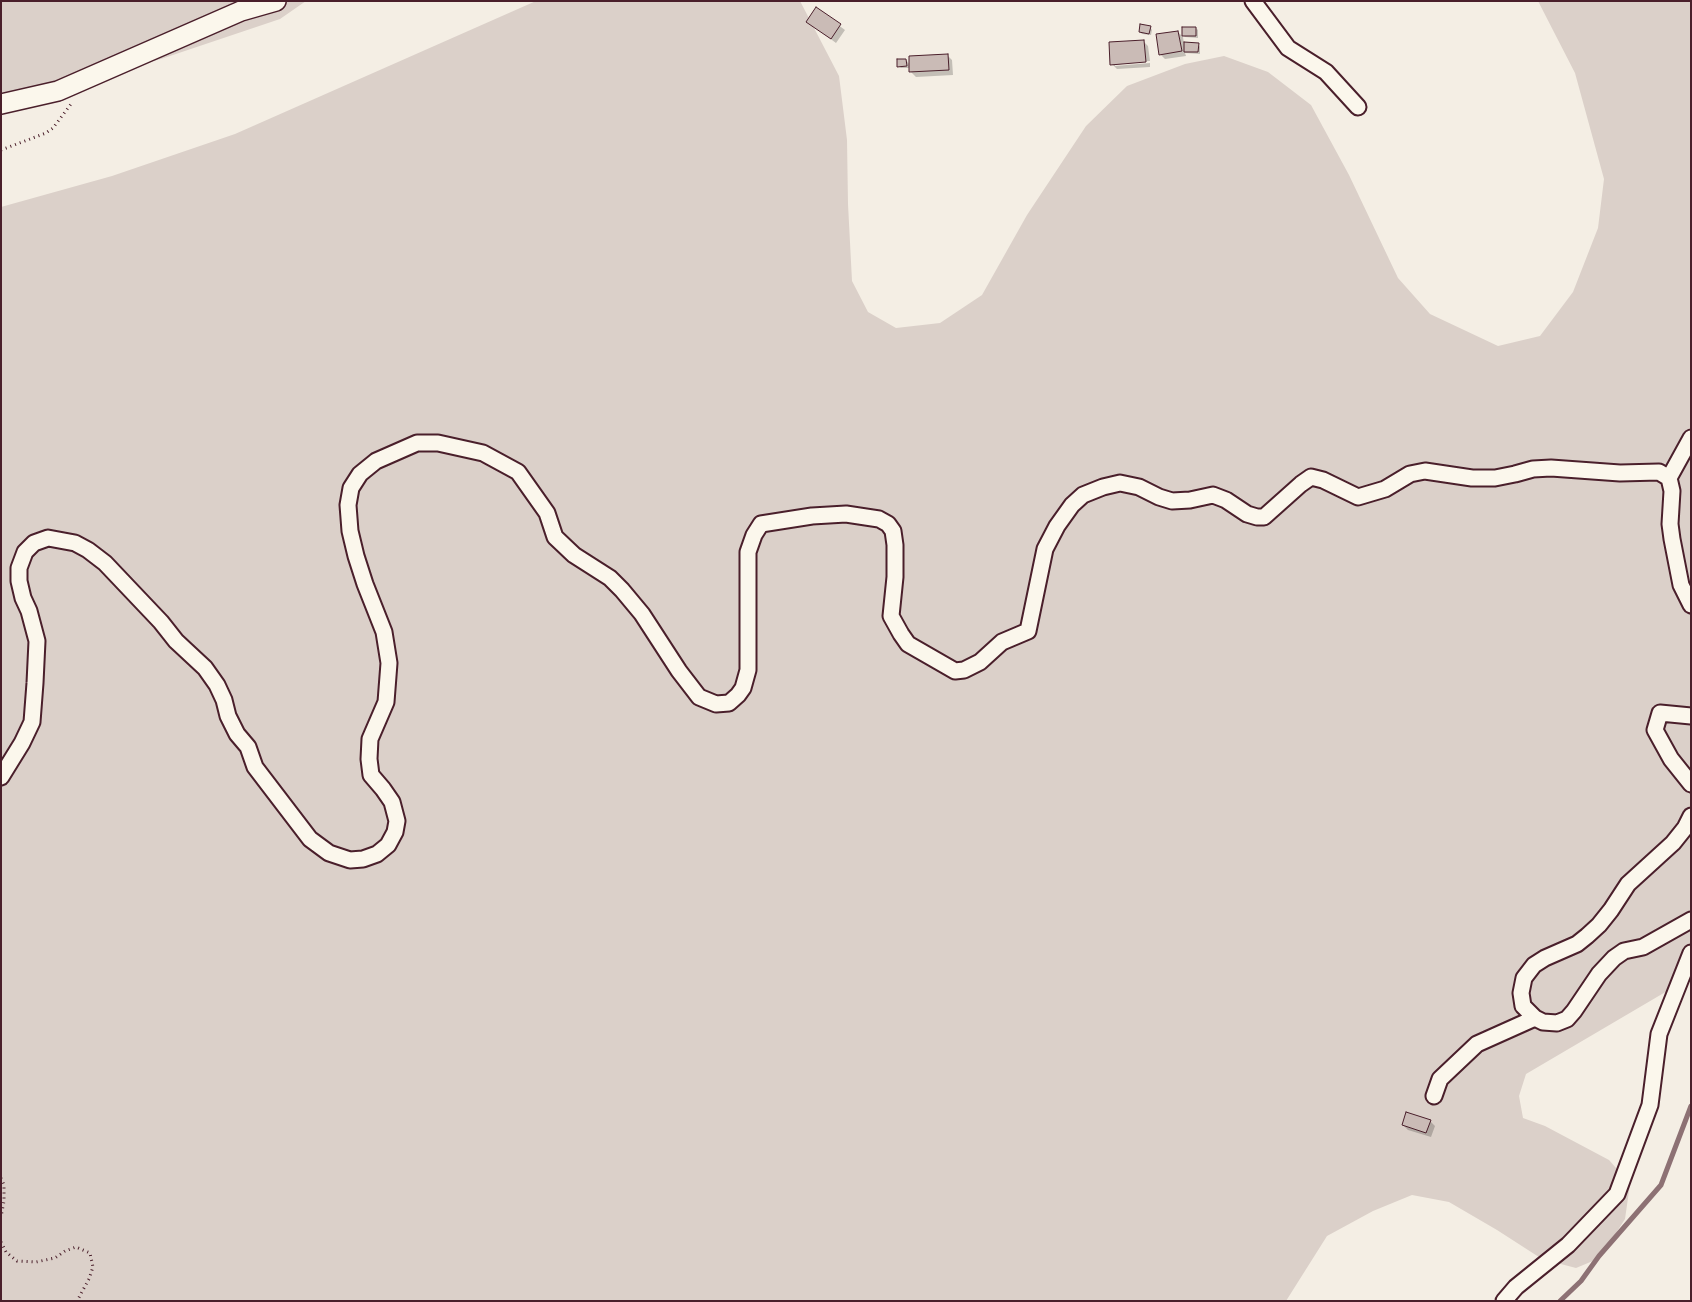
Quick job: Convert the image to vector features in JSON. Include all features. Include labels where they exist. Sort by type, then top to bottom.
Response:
[{"type":"street","points":[[1,104],[58,91],[241,11],[276,1]]},
{"type":"street","points":[[1253,1],[1288,48],[1326,72],[1358,107]]},
{"type":"street","points":[[1691,438],[1669,478],[1672,491],[1672,539],[1681,585],[1691,605]]},
{"type":"street","points":[[1,777],[22,743],[32,722],[37,667],[37,641],[29,611],[23,598],[19,581],[19,568],[25,552],[34,543],[48,538],[75,543],[88,550],[118,575],[176,641],[205,668],[217,685],[224,700],[228,716],[237,734],[248,747],[255,766],[310,839],[330,853],[350,860],[363,859],[377,854],[388,845],[398,821],[392,802],[371,775],[369,760],[370,739],[386,702],[389,663],[384,632],[356,556],[350,532],[348,505],[351,488],[360,474],[376,461],[418,443],[438,442],[483,453],[518,472],[547,513],[555,537],[574,555],[610,578],[622,590],[642,614],[679,671],[699,697],[716,704],[729,703],[738,695],[743,688],[748,670],[748,552],[754,535],[761,524],[812,516],[846,514],[879,519],[888,524],[893,531],[895,544],[891,616],[908,644],[955,671],[964,670],[980,662],[1002,642],[1028,631],[1045,549],[1053,533],[1072,506],[1083,495],[1103,487],[1120,484],[1138,487],[1159,497],[1172,500],[1190,500],[1213,495],[1226,500],[1247,514],[1264,517],[1300,484],[1311,477],[1323,480],[1358,497],[1385,489],[1410,474],[1425,472],[1495,478],[1534,469],[1551,468],[1620,473],[1659,472],[1669,478]]},
{"type":"street","points":[[1691,716],[1660,713],[1655,730],[1670,759],[1691,784]]},
{"type":"street","points":[[1691,816],[1685,828],[1673,843],[1628,884],[1599,925],[1576,944],[1534,965],[1524,978],[1521,993],[1523,1006],[1535,1018],[1543,1022],[1557,1023],[1567,1019],[1599,974],[1614,958],[1624,951],[1643,947],[1691,920]]},
{"type":"street","points":[[1504,1301],[1516,1287],[1568,1245],[1617,1194],[1650,1105],[1659,1034],[1691,953]]},
{"type":"street","points":[[1434,1096],[1440,1078],[1478,1044],[1535,1018]]},
{"type":"path","points":[[1,150],[37,137],[53,128],[71,105],[80,82]]},
{"type":"path","points":[[1,1178],[4,1185],[1,1217]]},
{"type":"path","points":[[1,1242],[6,1252],[18,1260],[36,1262],[54,1258],[76,1247],[90,1253],[93,1266],[89,1279],[77,1301]]},
{"type":"shaded area","points":[[1,1],[306,1],[280,19],[161,59],[1,100]]},
{"type":"shaded area","points":[[536,1],[800,1],[839,76],[847,140],[852,281],[868,312],[896,328],[940,323],[982,295],[1027,215],[1086,126],[1127,86],[1185,64],[1224,56],[1268,72],[1311,105],[1349,175],[1398,278],[1430,314],[1498,346],[1540,336],[1573,292],[1598,228],[1604,179],[1575,73],[1538,1],[1691,1],[1691,977],[1526,1074],[1519,1096],[1523,1118],[1545,1126],[1609,1160],[1630,1184],[1625,1219],[1600,1258],[1576,1268],[1542,1259],[1449,1202],[1412,1195],[1373,1211],[1327,1236],[1286,1301],[1,1301],[1,207],[112,176],[235,134]]},
{"type":"building","points":[[816,7],[841,24],[831,39],[806,22]]},
{"type":"building","points":[[1140,24],[1151,26],[1149,34],[1139,32]]},
{"type":"building","points":[[1182,27],[1196,27],[1196,36],[1182,36]]},
{"type":"building","points":[[1178,31],[1182,51],[1159,55],[1156,34]]},
{"type":"building","points":[[1144,40],[1146,62],[1110,65],[1109,42]]},
{"type":"building","points":[[1184,42],[1199,43],[1198,52],[1184,52]]},
{"type":"building","points":[[948,54],[949,70],[909,72],[909,56]]},
{"type":"building","points":[[897,59],[906,59],[907,66],[897,67]]},
{"type":"building","points":[[1406,1112],[1431,1120],[1426,1133],[1402,1125]]},
{"type":"waterway","points":[[1560,1301],[1581,1281],[1599,1256],[1661,1185],[1691,1106]]}]
